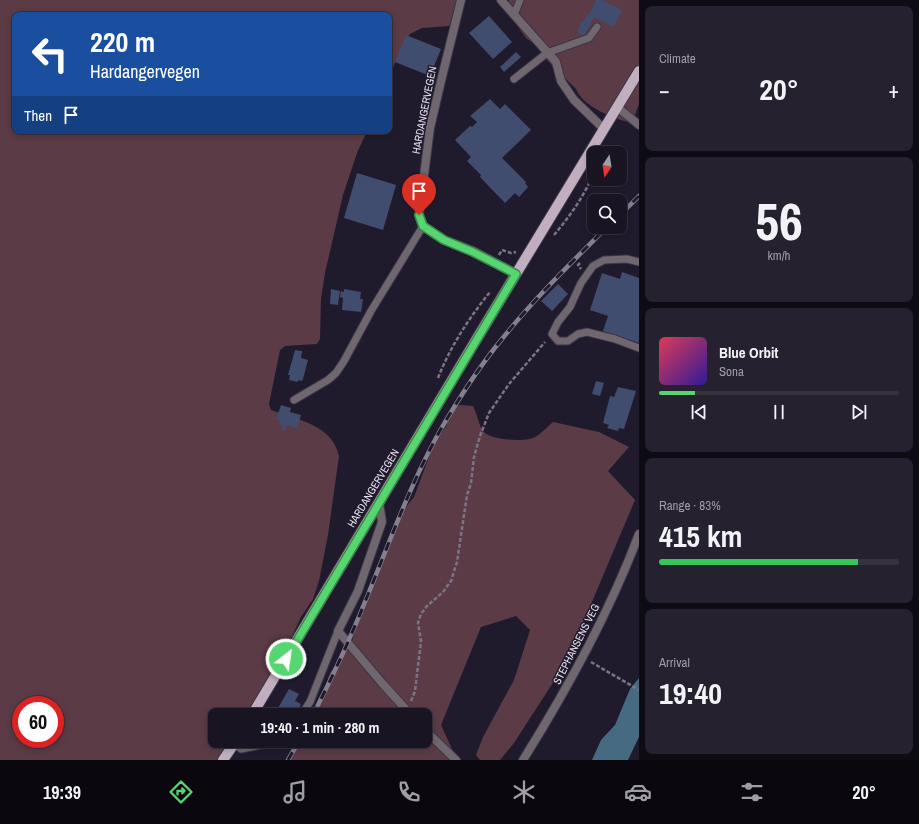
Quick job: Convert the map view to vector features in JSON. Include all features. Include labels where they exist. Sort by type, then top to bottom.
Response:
[{"type":"main road","name":"HARDANGERVEGEN","points":[[256,708],[639,71]]},
{"type":"main road","points":[[223,760],[231,748]]},
{"type":"street","name":"HARDANGERVEGEN","points":[[423,226],[419,215],[430,128],[461,0]]},
{"type":"street","points":[[501,0],[556,62],[561,81],[574,100],[604,129]]},
{"type":"street","points":[[617,107],[639,125]]},
{"type":"street","points":[[423,226],[444,240],[473,252],[516,274]]},
{"type":"street","points":[[379,502],[382,522],[358,590],[338,631],[404,708]]},
{"type":"street","name":"STEPHANSENS VEG","points":[[523,760],[584,658],[639,534]]},
{"type":"street","points":[[432,737],[456,760]]},
{"type":"lane","points":[[514,15],[520,0]]},
{"type":"lane","points":[[514,79],[547,53],[589,38],[597,27]]},
{"type":"lane","points":[[294,400],[328,380],[336,373],[371,311],[423,226]]},
{"type":"lane","points":[[639,262],[627,259],[604,260],[593,266],[581,283],[570,306],[558,322],[552,334],[558,340],[568,341],[578,334],[586,332],[615,339],[639,348]]},
{"type":"lane","points":[[306,708],[310,702],[338,631]]},
{"type":"lane","points":[[240,748],[241,750],[250,748]]},
{"type":"path","points":[[410,708],[415,691],[420,641],[418,623],[421,614],[427,606],[443,592],[451,581],[457,562],[467,495],[471,484],[474,457],[480,436],[489,413],[509,384],[552,334]]},
{"type":"path","points":[[584,658],[639,690]]},
{"type":"shaded area","points":[[0,0],[458,0],[455,15],[449,26],[422,28],[410,34],[406,39],[392,69],[392,12],[12,12],[12,134],[366,134],[357,153],[343,195],[325,273],[321,299],[320,339],[317,344],[285,346],[280,350],[269,404],[271,410],[312,425],[321,430],[335,445],[339,456],[328,535],[319,581],[313,599],[301,617],[278,666],[252,708],[208,708],[208,748],[233,748],[228,760],[0,760]]},
{"type":"shaded area","points":[[509,0],[639,0],[639,104],[632,123],[608,115],[585,102],[576,89],[544,57],[537,46],[526,38],[509,10]]},
{"type":"shaded area","points":[[460,405],[473,406],[482,430],[493,437],[508,440],[533,438],[553,422],[599,432],[629,447],[608,471],[635,500],[586,616],[556,678],[514,743],[500,760],[480,760],[476,755],[483,737],[514,680],[530,630],[516,616],[481,627],[441,725],[457,760],[287,760],[293,748],[432,748],[432,708],[318,708],[330,673],[350,646],[375,572],[395,525],[401,513],[414,497],[432,449],[446,426],[454,407]]},
{"type":"water","points":[[639,678],[639,737],[628,760],[592,760],[601,740],[615,725],[630,689]]},
{"type":"building","points":[[596,0],[602,0],[622,10],[614,27],[594,17],[584,36],[577,32],[582,21],[583,22],[588,14],[589,15]]},
{"type":"building","points":[[489,16],[512,42],[493,59],[469,33]]},
{"type":"building","points":[[406,35],[441,49],[430,76],[395,62]]},
{"type":"building","points":[[516,52],[521,57],[504,72],[500,67]]},
{"type":"building","points":[[490,99],[500,109],[505,104],[531,130],[502,158],[526,182],[525,183],[528,187],[519,197],[515,193],[505,203],[467,161],[471,157],[455,140],[470,126],[472,127],[477,122],[470,116]]},
{"type":"building","points":[[357,173],[396,185],[383,230],[344,218]]},
{"type":"building","points":[[622,272],[639,278],[639,343],[603,331],[608,316],[590,310],[602,273],[620,279]]},
{"type":"building","points":[[558,284],[568,294],[552,311],[541,301]]},
{"type":"building","points":[[331,289],[340,291],[338,305],[330,304]]},
{"type":"building","points":[[344,289],[361,292],[360,299],[363,299],[361,312],[342,310],[343,298],[340,297],[341,291],[344,292]]},
{"type":"building","points":[[295,350],[302,351],[301,358],[308,360],[303,379],[302,381],[298,380],[298,382],[289,380],[290,375],[288,375]]},
{"type":"building","points":[[596,381],[604,383],[600,396],[592,394]]},
{"type":"building","points":[[618,387],[636,391],[624,429],[619,428],[618,431],[607,428],[609,425],[603,423],[610,396],[614,397]]},
{"type":"building","points":[[281,405],[291,408],[290,412],[301,415],[297,428],[286,425],[285,431],[282,430],[283,425],[279,424],[280,421],[276,420]]},
{"type":"building","points":[[289,689],[299,694],[295,701],[301,704],[299,708],[278,708]]},
{"type":"railway","points":[[627,208],[639,196]]},
{"type":"railway","points":[[316,708],[355,627],[410,491],[430,449],[448,417],[477,372],[514,324],[600,234]]},
{"type":"railway","points":[[288,760],[295,748]]},
{"type":"route","points":[[286,659],[516,274],[473,252],[444,240],[423,226],[419,215]]}]
